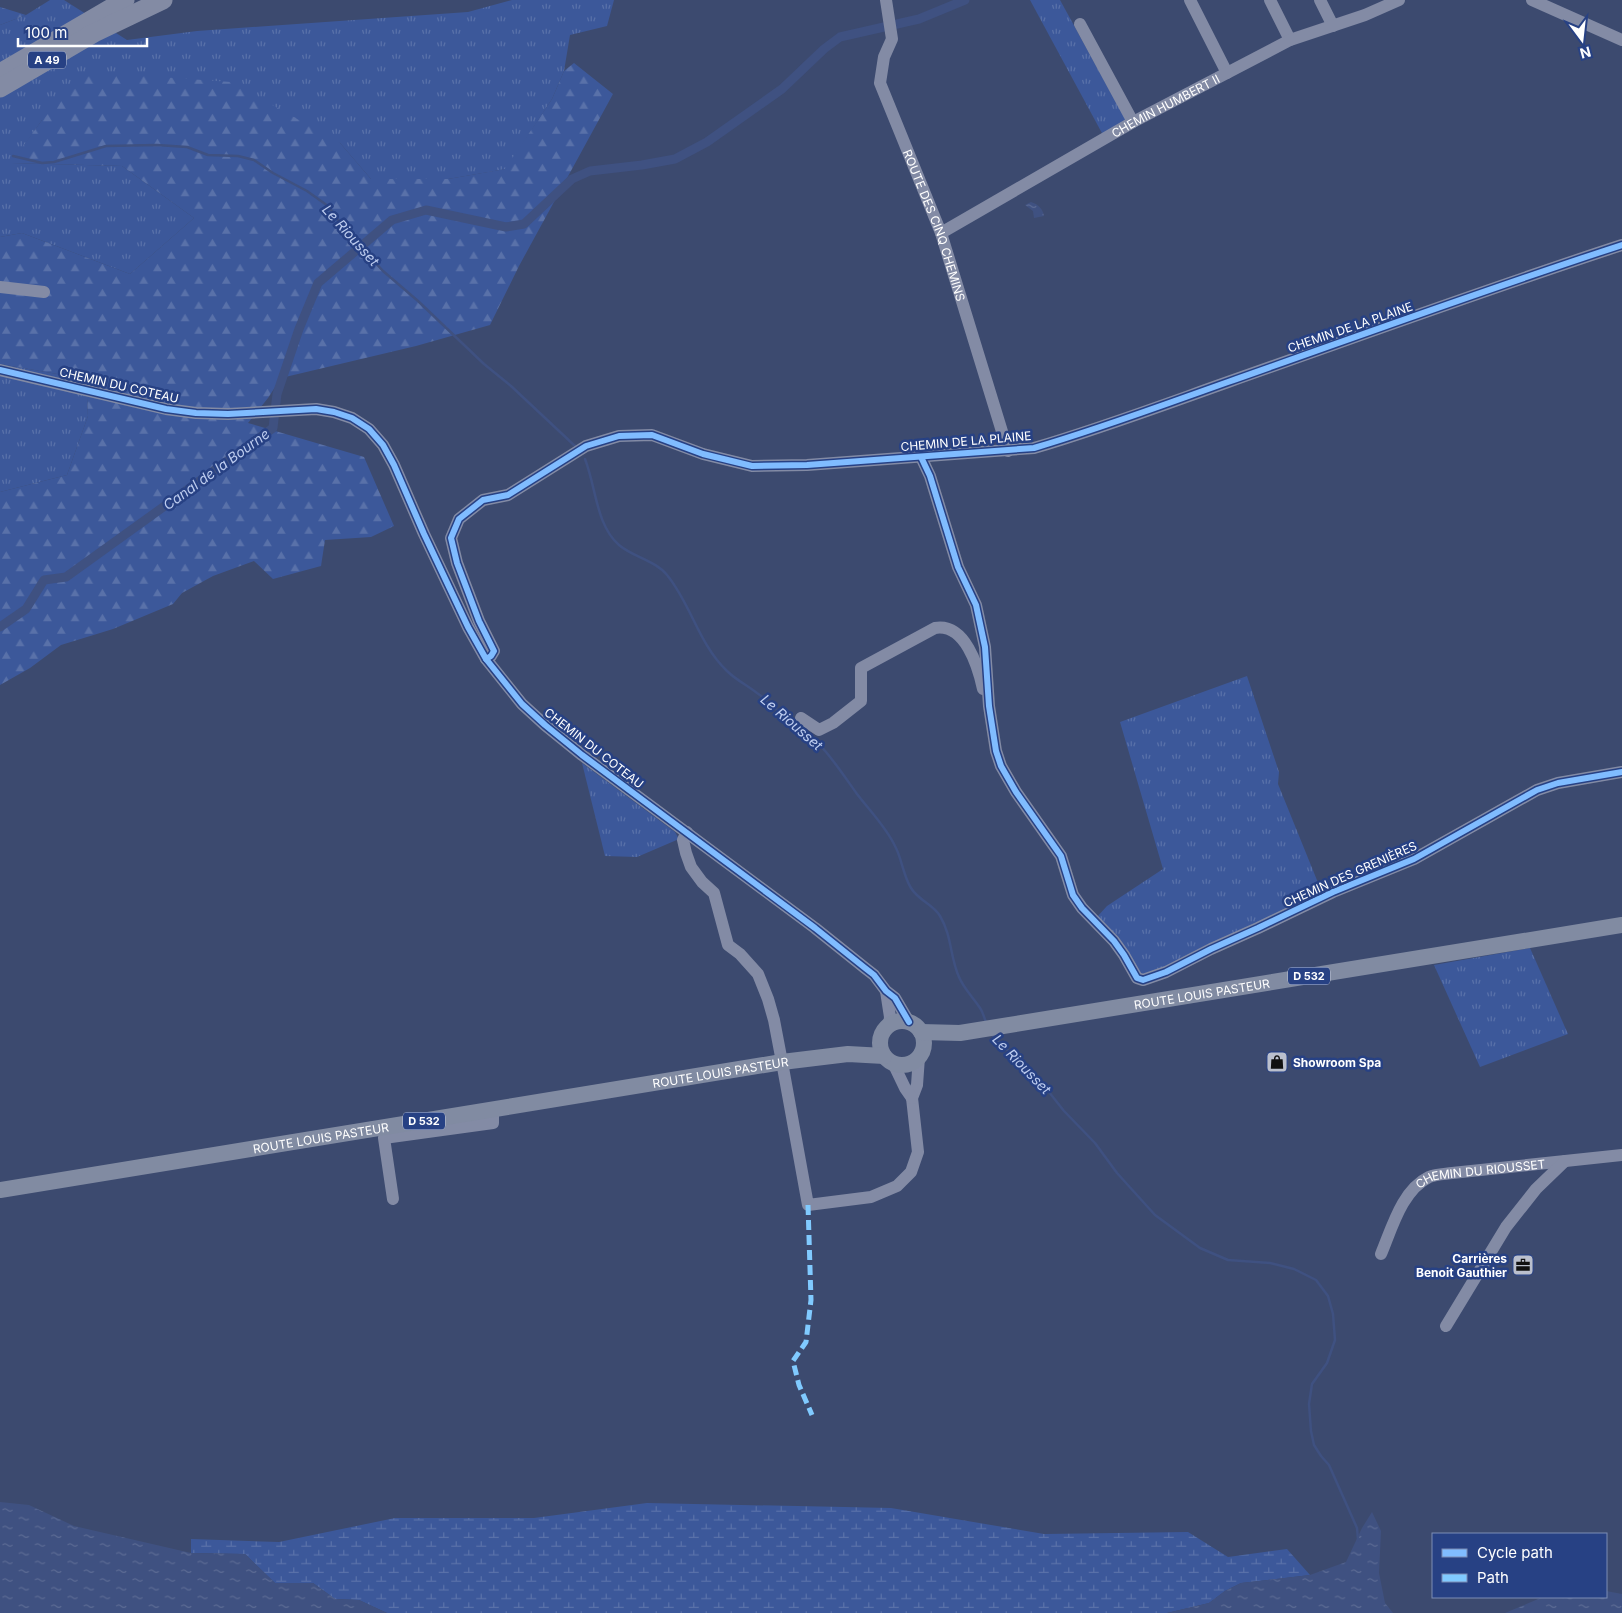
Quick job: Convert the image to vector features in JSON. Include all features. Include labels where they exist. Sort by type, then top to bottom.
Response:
[{"type":"highway","name":"A 49","points":[[0,73],[125,0]]},
{"type":"highway","name":"A 49","points":[[0,88],[94,33],[163,0]]},
{"type":"main road","name":"ROUTE LOUIS PASTEUR","points":[[915,1027],[960,1033],[1622,925]]},
{"type":"main road","points":[[899,1021],[915,1027],[924,1042],[921,1054],[908,1064],[889,1060],[880,1048],[885,1031],[899,1021]]},
{"type":"main road","name":"ROUTE LOUIS PASTEUR","points":[[848,1054],[885,1031]]},
{"type":"main road","name":"ROUTE LOUIS PASTEUR","points":[[921,1054],[960,1033]]},
{"type":"main road","name":"ROUTE LOUIS PASTEUR","points":[[0,1190],[782,1062],[848,1054],[889,1060]]},
{"type":"street","name":"ROUTE DES CINQ CHEMINS","points":[[886,0],[892,39],[884,57],[880,83],[941,233],[1008,450]]},
{"type":"street","points":[[1190,0],[1227,73]]},
{"type":"street","points":[[1270,0],[1290,40]]},
{"type":"street","points":[[1320,0],[1332,26]]},
{"type":"street","name":"CHEMIN HUMBERT II","points":[[941,233],[1133,122],[1290,40],[1365,15],[1398,0]]},
{"type":"street","points":[[1532,0],[1622,40]]},
{"type":"street","points":[[1080,24],[1133,122]]},
{"type":"street","name":"CHEMIN DE LA PLAINE","points":[[486,659],[494,651],[479,621],[457,563],[451,538],[459,519],[483,500],[508,495],[586,446],[619,436],[652,435],[703,454],[752,466],[796,466],[1034,448],[1622,245]]},
{"type":"street","points":[[0,287],[44,292]]},
{"type":"street","name":"CHEMIN DU COTEAU","points":[[0,370],[166,409],[196,413],[228,414],[316,409],[352,418],[369,429],[383,446],[394,465],[468,627],[486,659],[522,704],[545,726],[582,755],[822,933],[874,975],[886,991],[895,998],[915,1027]]},
{"type":"street","points":[[921,457],[930,476],[958,567],[976,605],[985,648],[990,717]]},
{"type":"street","points":[[801,718],[819,730],[833,723],[861,701],[861,668],[940,627],[958,635],[968,644],[982,683],[990,717]]},
{"type":"street","name":"CHEMIN DES GRENIÈRES","points":[[990,717],[996,751],[1001,766],[1016,792],[1061,856],[1073,894],[1082,908],[1114,941],[1136,978],[1143,980],[1166,972],[1333,892],[1414,859],[1537,790],[1558,783],[1622,772]]},
{"type":"street","points":[[687,832],[683,840],[686,853],[692,867],[702,882],[714,893],[728,945],[740,954],[758,974],[774,1020],[808,1205],[871,1197],[897,1186],[911,1172],[918,1152],[912,1098],[921,1054]]},
{"type":"street","points":[[885,1031],[890,1018],[886,991]]},
{"type":"street","points":[[889,1060],[912,1098]]},
{"type":"street","points":[[393,1199],[384,1138],[493,1123],[493,1109]]},
{"type":"street","name":"CHEMIN DU RIOUSSET","points":[[1381,1254],[1400,1210],[1412,1190],[1430,1177],[1622,1154]]},
{"type":"street","points":[[1446,1326],[1506,1227],[1536,1189],[1564,1161]]},
{"type":"green space","points":[[50,0],[64,0],[127,40],[197,31],[468,12],[512,0],[614,0],[607,26],[570,35],[564,71],[552,99],[506,169],[448,179],[371,179],[340,143],[42,120],[12,163],[122,166],[194,218],[130,274],[22,233],[0,237],[0,25],[26,15]]},
{"type":"green space","points":[[1030,0],[1060,0],[1127,122],[1103,135]]},
{"type":"green space","points":[[0,7],[26,15],[0,25]]},
{"type":"green space","points":[[574,63],[613,94],[519,266],[490,325],[416,346],[281,378],[248,423],[364,457],[394,526],[371,537],[325,540],[321,566],[273,579],[254,561],[213,576],[182,593],[173,604],[113,629],[61,645],[30,668],[0,685],[0,492],[67,475],[88,416],[86,379],[0,364],[0,237],[22,233],[130,274],[194,218],[122,166],[11,163],[42,120],[89,72],[231,82],[340,143],[371,179],[448,179],[505,169],[552,99],[564,71]]},
{"type":"green space","points":[[0,364],[86,379],[88,416],[67,475],[0,492]]},
{"type":"green space","points":[[1247,676],[1279,772],[1278,784],[1323,895],[1153,974],[1141,976],[1097,917],[1107,906],[1163,869],[1120,722]]},
{"type":"green space","points":[[582,763],[675,832],[679,839],[637,857],[605,856]]},
{"type":"green space","points":[[1530,948],[1568,1034],[1480,1067],[1434,965]]},
{"type":"green space","points":[[647,1503],[891,1508],[1044,1534],[1188,1532],[1228,1557],[1287,1549],[1310,1575],[1241,1583],[1225,1591],[1209,1603],[1167,1613],[387,1613],[359,1600],[335,1599],[313,1583],[275,1583],[245,1554],[191,1553],[191,1539],[279,1542],[395,1518],[534,1518]]},
{"type":"water","points":[[1031,202],[1040,207],[1044,216],[1034,218],[1033,211],[1025,205]]},
{"type":"water","points":[[0,1502],[29,1505],[74,1526],[191,1553],[245,1554],[275,1583],[313,1583],[335,1599],[359,1600],[387,1613],[0,1613]]},
{"type":"water","points":[[1372,1512],[1381,1531],[1379,1573],[1385,1603],[1393,1613],[1167,1613],[1209,1603],[1225,1591],[1241,1583],[1310,1575],[1346,1562]]},
{"type":"water","points":[[1607,1591],[1622,1594],[1622,1613],[1505,1613],[1541,1598],[1607,1598]]},
{"type":"waterway","name":"Canal de la Bourne","points":[[0,627],[26,609],[44,580],[66,577],[273,428],[277,394],[299,329],[318,283],[392,220],[426,210],[506,227],[524,224],[572,179],[590,171],[675,159],[707,142],[782,89],[824,49],[840,37],[919,19],[965,0]]},
{"type":"waterway","name":"Le Riousset","points":[[13,156],[42,163],[54,162],[106,146],[157,145],[187,147],[208,155],[238,156],[254,160],[273,173],[307,191],[328,206],[346,231],[356,239],[383,271],[575,446]]},
{"type":"waterway","name":"Le Riousset","points":[[585,459],[601,516],[611,537],[619,545],[657,566],[667,575],[717,660],[730,674],[763,697],[821,746],[882,826],[897,851],[911,888],[934,908],[940,916],[947,931],[959,977],[981,1010],[986,1022]]},
{"type":"waterway","name":"Le Riousset","points":[[991,1034],[1041,1082],[1064,1111],[1095,1143],[1117,1173],[1155,1215],[1200,1248],[1228,1260],[1270,1263],[1294,1269],[1316,1280],[1328,1296],[1333,1314],[1335,1340],[1327,1363],[1312,1384],[1309,1404],[1311,1431],[1314,1445],[1329,1465],[1357,1528],[1358,1540]]},
{"type":"marked path","points":[[808,1205],[811,1300],[806,1342],[793,1361],[799,1385],[812,1415]]},
{"type":"cycle path","points":[[486,659],[494,651],[479,621],[457,563],[451,538],[459,519],[483,500],[508,495],[586,446],[619,436],[652,435],[703,454],[752,466],[807,465],[1034,448],[1083,433],[1474,295],[1622,245]]},
{"type":"cycle path","points":[[0,370],[166,409],[196,413],[228,414],[316,409],[352,418],[369,429],[383,445],[394,465],[468,627],[486,659],[522,704],[582,755],[815,928],[874,975],[886,991],[895,998],[909,1022]]},
{"type":"cycle path","points":[[921,457],[930,476],[958,567],[976,605],[985,647],[989,706],[996,751],[1001,766],[1016,792],[1061,856],[1073,895],[1082,908],[1114,941],[1137,978],[1143,980],[1166,972],[1333,892],[1414,859],[1537,790],[1558,783],[1622,772]]},
{"type":"place","name":"Showroom Spa","points":[[1277,1062]]},
{"type":"place","name":"Carrières Benoit Gauthier","points":[[1523,1265]]}]
